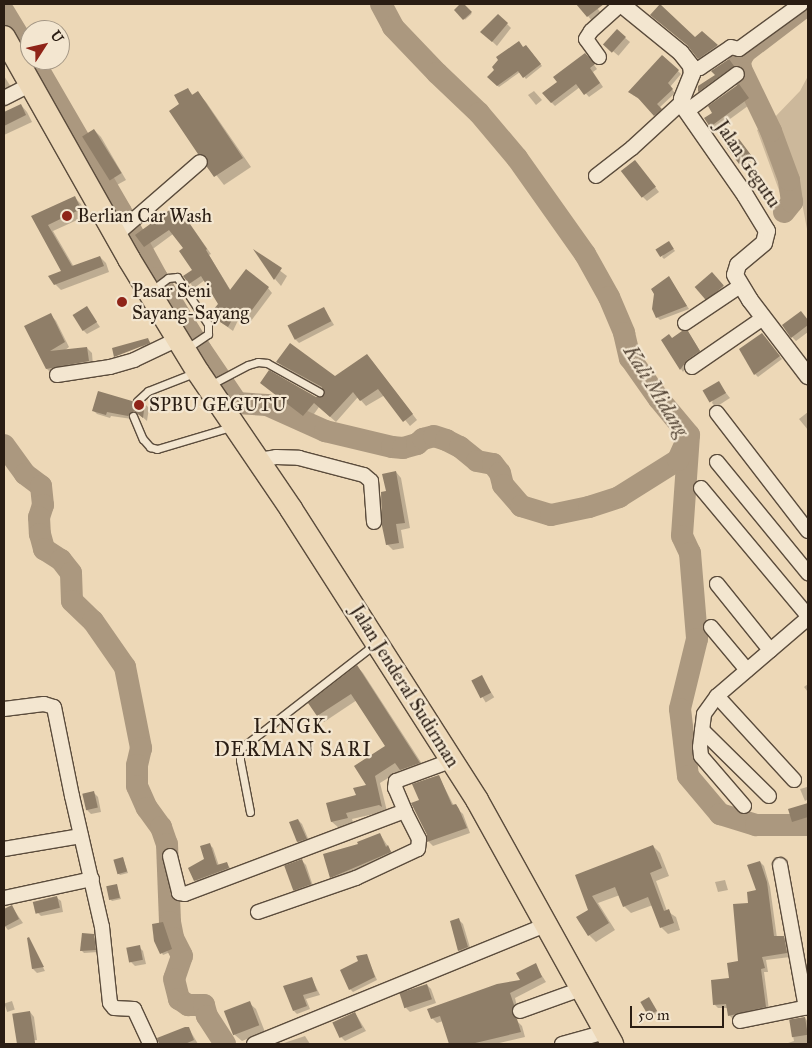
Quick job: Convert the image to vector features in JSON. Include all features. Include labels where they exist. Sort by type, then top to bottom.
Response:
[{"type":"highway","name":"Jalan Jenderal Sudirman","points":[[4,37],[30,85],[124,228],[153,289],[185,344],[452,760],[509,857],[608,1038]]},
{"type":"street","points":[[599,57],[586,39],[621,4],[681,53],[692,69],[685,106]]},
{"type":"street","points":[[692,69],[700,68],[731,47],[740,49],[801,4]]},
{"type":"street","points":[[596,176],[685,106],[737,74]]},
{"type":"street","points":[[4,98],[30,85]]},
{"type":"street","name":"Jalan Gegutu","points":[[685,106],[745,194],[767,231],[764,243],[735,268],[735,275],[740,286]]},
{"type":"street","points":[[124,228],[200,162]]},
{"type":"street","points":[[685,322],[740,286],[808,376]]},
{"type":"street","points":[[692,367],[763,318]]},
{"type":"street","points":[[57,375],[110,367],[185,344]]},
{"type":"street","points":[[717,413],[808,531]]},
{"type":"street","points":[[259,460],[276,457],[299,458],[364,475],[371,482],[374,522]]},
{"type":"street","points":[[717,462],[808,573]]},
{"type":"street","points":[[701,488],[808,617],[717,696],[704,714],[701,756],[744,806]]},
{"type":"street","points":[[717,584],[770,650]]},
{"type":"street","points":[[711,626],[747,670]]},
{"type":"street","points":[[717,696],[794,780]]},
{"type":"street","points":[[4,709],[44,704],[54,707],[102,927],[110,1003],[114,1008],[134,1010],[150,1044]]},
{"type":"street","points":[[702,730],[769,796]]},
{"type":"street","points":[[258,912],[356,878],[418,849],[419,839],[394,788],[396,781],[452,760]]},
{"type":"street","points":[[170,856],[179,893],[185,894],[405,811]]},
{"type":"street","points":[[4,849],[81,836]]},
{"type":"street","points":[[740,1021],[807,1007],[780,865]]},
{"type":"street","points":[[4,898],[92,879]]},
{"type":"street","points":[[254,1044],[545,925]]},
{"type":"street","points":[[520,1010],[581,989]]},
{"type":"street","points":[[562,1044],[608,1038]]},
{"type":"lane","points":[[153,289],[172,276],[180,280],[199,309],[209,328],[205,336],[185,344]]},
{"type":"lane","points":[[137,402],[148,391],[228,374],[248,364],[268,363],[319,392]]},
{"type":"lane","points":[[133,416],[142,439],[150,447],[157,449],[236,425]]},
{"type":"lane","points":[[250,812],[240,760],[240,749],[378,643]]},
{"type":"shaded area","points":[[808,76],[807,229],[802,203],[780,193],[757,130],[774,118],[800,91]]},
{"type":"building","points":[[460,4],[464,4],[472,12],[463,20],[454,10]]},
{"type":"building","points":[[576,4],[604,4],[587,17]]},
{"type":"building","points":[[660,4],[695,37],[702,31],[718,45],[698,59],[687,45],[650,15]]},
{"type":"building","points":[[498,14],[508,23],[492,42],[480,32]]},
{"type":"building","points":[[617,29],[626,37],[612,53],[603,45]]},
{"type":"building","points":[[519,41],[523,47],[526,45],[541,64],[523,78],[518,71],[497,86],[487,77],[494,70],[492,67],[498,60],[496,57]]},
{"type":"building","points":[[585,53],[595,64],[590,68],[600,83],[584,95],[576,84],[551,103],[542,93],[557,82],[553,77]]},
{"type":"building","points":[[662,55],[679,70],[668,83],[673,89],[657,104],[662,109],[654,116],[638,98],[628,92]]},
{"type":"building","points":[[729,59],[734,66],[698,92],[698,86],[715,75],[711,71]]},
{"type":"building","points":[[739,84],[749,98],[710,127],[704,118],[712,113],[708,106]]},
{"type":"building","points":[[188,88],[192,95],[198,91],[243,158],[214,177],[207,167],[207,157],[198,154],[169,111],[179,104],[174,95]]},
{"type":"building","points":[[21,104],[26,115],[4,126],[4,112]]},
{"type":"building","points":[[94,129],[122,173],[110,181],[82,136]]},
{"type":"building","points":[[739,139],[751,155],[739,164],[727,148]]},
{"type":"building","points":[[635,160],[656,187],[642,198],[621,171]]},
{"type":"building","points":[[75,196],[81,209],[48,225],[72,266],[100,256],[104,266],[54,285],[48,276],[61,271],[31,216]]},
{"type":"building","points":[[175,206],[179,213],[181,211],[207,249],[230,290],[246,269],[269,287],[246,318],[237,311],[228,327],[209,315],[218,304],[201,276],[189,284],[183,276],[192,270],[179,251],[183,248],[169,230],[144,247],[135,235]]},
{"type":"building","points":[[669,241],[674,249],[660,257],[655,249]]},
{"type":"building","points":[[253,249],[282,268],[274,280]]},
{"type":"building","points":[[712,272],[724,286],[706,301],[695,287]]},
{"type":"building","points":[[669,276],[687,306],[656,318],[652,309],[654,294],[651,289]]},
{"type":"building","points":[[87,306],[97,322],[83,331],[73,315]]},
{"type":"building","points":[[324,307],[331,321],[295,340],[287,326]]},
{"type":"building","points":[[801,311],[808,320],[808,325],[791,338],[782,325]]},
{"type":"building","points":[[51,313],[65,342],[50,351],[87,347],[89,361],[46,369],[24,326]]},
{"type":"building","points":[[682,331],[688,331],[700,351],[687,360],[680,370],[661,340],[669,334],[672,338]]},
{"type":"building","points":[[762,333],[780,356],[754,375],[739,349]]},
{"type":"building","points":[[148,338],[150,343],[114,357],[112,348]]},
{"type":"building","points":[[290,343],[335,376],[367,354],[413,414],[403,422],[378,389],[360,401],[353,392],[330,417],[314,403],[303,416],[260,383],[269,370],[316,397],[323,395],[322,387],[276,362]]},
{"type":"building","points":[[719,381],[726,393],[710,403],[703,390]]},
{"type":"building","points":[[98,391],[132,401],[136,406],[145,402],[143,418],[134,411],[128,416],[107,412],[106,415],[92,411]]},
{"type":"building","points":[[396,471],[405,523],[396,524],[399,543],[386,545],[382,526],[381,492],[386,491],[382,474]]},
{"type":"building","points":[[357,665],[420,763],[400,770],[395,763],[375,776],[382,807],[379,805],[346,813],[348,818],[331,822],[326,803],[356,795],[353,788],[366,785],[354,766],[385,746],[351,694],[317,716],[308,703]]},
{"type":"building","points":[[482,675],[491,693],[480,698],[471,680]]},
{"type":"building","points":[[439,775],[452,805],[456,804],[467,828],[427,842],[427,835],[411,803],[419,800],[412,784]]},
{"type":"building","points":[[94,791],[98,808],[86,810],[82,794]]},
{"type":"building","points":[[808,803],[808,817],[792,822],[788,809]]},
{"type":"building","points":[[298,819],[307,839],[297,842],[289,822]]},
{"type":"building","points":[[380,833],[386,847],[388,845],[391,852],[330,878],[323,854],[358,844],[357,842]]},
{"type":"building","points":[[210,843],[217,865],[227,862],[229,868],[194,881],[188,868],[204,859],[200,846]]},
{"type":"building","points":[[653,845],[662,868],[650,873],[664,911],[669,909],[674,923],[660,928],[648,897],[623,907],[615,887],[592,896],[609,923],[588,936],[576,917],[588,910],[575,875]]},
{"type":"building","points":[[123,857],[127,871],[118,874],[113,860]]},
{"type":"building","points":[[302,859],[311,884],[293,891],[284,865]]},
{"type":"building","points":[[760,861],[767,882],[774,936],[784,936],[787,953],[762,957],[765,968],[761,969],[766,1007],[728,1016],[726,1004],[713,1005],[711,980],[729,978],[727,963],[738,961],[733,904],[748,903],[747,892],[756,890],[747,865]]},
{"type":"building","points":[[117,884],[120,898],[109,900],[106,886]]},
{"type":"building","points":[[57,896],[60,908],[36,914],[33,902]]},
{"type":"building","points":[[12,905],[19,919],[4,927],[4,909]]},
{"type":"building","points":[[459,918],[468,947],[458,951],[450,921]]},
{"type":"building","points":[[163,922],[172,949],[160,954],[154,941],[152,924]]},
{"type":"building","points":[[82,933],[94,934],[96,950],[80,951]]},
{"type":"building","points":[[29,937],[44,967],[32,969],[27,938]]},
{"type":"building","points":[[140,945],[143,960],[129,962],[126,948]]},
{"type":"building","points":[[367,954],[375,977],[349,990],[340,970],[358,961],[356,956]]},
{"type":"building","points":[[536,963],[542,977],[510,993],[514,1005],[512,1013],[517,1019],[521,1032],[471,1044],[449,1044],[440,1016],[431,1019],[427,1009],[497,984],[520,980],[516,973]]},
{"type":"building","points":[[312,977],[317,991],[303,995],[307,1006],[293,1011],[283,986]]},
{"type":"building","points":[[427,984],[432,999],[404,1008],[399,993]]},
{"type":"building","points":[[649,997],[657,1011],[648,1016],[640,1002]]},
{"type":"building","points":[[250,1001],[259,1025],[233,1035],[224,1011]]},
{"type":"building","points":[[30,1011],[35,1044],[17,1044],[12,1014]]},
{"type":"building","points":[[355,1012],[362,1027],[340,1038],[332,1023]]},
{"type":"building","points":[[805,1017],[808,1035],[792,1037],[789,1020]]},
{"type":"building","points":[[189,1027],[194,1040],[185,1044],[159,1044],[157,1038]]},
{"type":"waterway","name":"Kali Midang","points":[[381,4],[393,27],[479,113],[517,158],[585,254],[609,297],[624,333],[630,358],[659,399],[689,435],[682,536],[690,553],[697,639],[680,709],[688,776],[720,814],[756,825],[808,825]]},
{"type":"waterway","points":[[784,212],[792,202],[789,180],[771,131],[741,69],[740,61],[745,52],[808,4]]},
{"type":"waterway","points":[[4,12],[20,38]]},
{"type":"waterway","points":[[39,70],[157,278],[201,350],[237,403],[267,405],[325,431],[392,447],[403,448],[434,436],[446,440],[460,447],[477,461],[493,464],[500,473],[503,485],[521,506],[551,515],[589,507],[619,497],[678,460],[687,440]]},
{"type":"waterway","points":[[4,445],[25,474],[41,486],[43,505],[39,517],[40,534],[44,549],[61,560],[71,573],[72,601],[93,621],[125,667],[141,748],[137,765],[137,786],[147,808],[161,827],[167,844],[170,922],[173,938],[182,956],[174,979],[179,999],[188,1005],[204,1005],[207,1016],[225,1044]]},
{"type":"place","name":"Berlian Car Wash","points":[[67,216]]},
{"type":"place","name":"Pasar Seni Sayang-Sayang","points":[[122,302]]},
{"type":"place","name":"SPBU GEGUTU","points":[[139,405]]},
{"type":"district","name":"LINGK. DERMAN SARI","points":[[293,738]]}]
